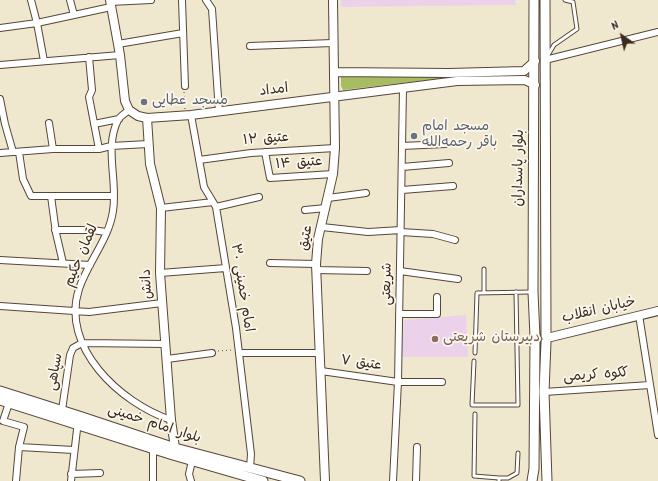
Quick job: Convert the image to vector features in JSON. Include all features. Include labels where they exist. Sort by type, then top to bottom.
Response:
[{"type":"main road","name":"بلوار پاسداران","points":[[532,481],[534,469],[535,339],[533,292],[535,85],[534,0]]},
{"type":"main road","name":"بلوار پاسداران","points":[[545,0],[546,339],[544,392],[547,481]]},
{"type":"main road","points":[[535,62],[545,60]]},
{"type":"main road","points":[[535,339],[541,333],[546,339]]},
{"type":"main road","name":"بلوار امام خمینی","points":[[0,391],[62,410],[78,420],[153,449],[263,481]]},
{"type":"main road","name":"بلوار امام خمینی","points":[[4,401],[300,481]]},
{"type":"street","points":[[31,0],[38,23],[44,61]]},
{"type":"street","points":[[70,0],[74,15]]},
{"type":"street","points":[[0,28],[38,23],[74,15],[111,3],[151,0]]},
{"type":"street","points":[[182,0],[185,86]]},
{"type":"street","points":[[206,0],[212,9]]},
{"type":"street","points":[[212,0],[219,112]]},
{"type":"street","name":"عتیق","points":[[325,481],[316,267],[318,239],[333,174],[335,148],[333,0]]},
{"type":"street","points":[[94,124],[118,119],[129,110],[125,101],[120,55],[111,3]]},
{"type":"street","points":[[545,60],[658,32]]},
{"type":"street","points":[[118,44],[183,33]]},
{"type":"street","points":[[250,46],[334,43]]},
{"type":"street","points":[[0,65],[120,55]]},
{"type":"street","points":[[89,57],[92,90],[89,96],[99,149]]},
{"type":"street","points":[[334,72],[449,73],[524,71],[535,62]]},
{"type":"street","points":[[449,73],[449,82]]},
{"type":"street","name":"امداد","points":[[129,110],[138,116],[147,118],[219,112],[449,82],[525,80],[535,85]]},
{"type":"street","name":"شریعتی","points":[[393,481],[398,382],[403,88]]},
{"type":"street","points":[[0,99],[5,124],[16,152],[23,179],[31,196],[113,196]]},
{"type":"street","name":"امام خمینی ۳۰","points":[[188,115],[204,187],[215,204],[238,352],[251,454],[250,468]]},
{"type":"street","name":"دانش","points":[[147,118],[150,164],[161,208],[160,273],[171,420],[176,448]]},
{"type":"street","name":"لقمان حکیم","points":[[118,119],[111,146],[113,211],[106,232],[79,289],[75,312],[76,325],[82,344],[93,361],[112,384],[132,401],[156,415],[171,420]]},
{"type":"street","points":[[49,123],[53,149]]},
{"type":"street","points":[[0,153],[53,149],[99,149],[111,146],[148,144]]},
{"type":"street","points":[[402,146],[445,144]]},
{"type":"street","name":"عتیق ۱۲","points":[[199,160],[265,152],[335,148]]},
{"type":"street","name":"عتیق ۱۴","points":[[265,152],[270,178],[333,174]]},
{"type":"street","points":[[402,167],[449,163]]},
{"type":"street","points":[[402,190],[453,186]]},
{"type":"street","points":[[328,198],[366,193]]},
{"type":"street","points":[[51,196],[55,230],[63,263]]},
{"type":"street","points":[[161,208],[215,204],[259,197]]},
{"type":"street","points":[[305,210],[326,208]]},
{"type":"street","points":[[322,227],[368,232],[401,231],[433,234],[455,240]]},
{"type":"street","points":[[55,230],[92,230],[106,232]]},
{"type":"street","points":[[0,260],[90,265]]},
{"type":"street","points":[[270,263],[367,270]]},
{"type":"street","points":[[160,273],[226,268]]},
{"type":"street","points":[[400,271],[458,279]]},
{"type":"street","points":[[399,314],[437,314],[437,297]]},
{"type":"street","points":[[0,306],[75,312],[162,303]]},
{"type":"street","name":"خیابان انقلاب","points":[[546,339],[658,311]]},
{"type":"street","points":[[639,315],[658,435]]},
{"type":"street","points":[[82,344],[166,344]]},
{"type":"street","name":"سپاهی","points":[[62,410],[70,355],[73,348],[82,344]]},
{"type":"street","points":[[238,352],[320,353]]},
{"type":"street","points":[[167,359],[212,353]]},
{"type":"street","name":"عتیق ۷","points":[[321,371],[398,382],[442,382]]},
{"type":"street","name":"ککوه کریمی","points":[[544,392],[650,384]]},
{"type":"street","points":[[4,401],[2,421],[24,427],[19,447],[16,481]]},
{"type":"street","points":[[71,481],[78,420]]},
{"type":"street","points":[[19,447],[74,450]]},
{"type":"street","points":[[416,481],[417,447]]},
{"type":"street","points":[[153,449],[153,481]]},
{"type":"street","points":[[191,481],[189,474],[192,461]]},
{"type":"street","points":[[71,474],[100,473]]},
{"type":"lane","points":[[545,60],[554,46],[577,29],[573,2],[565,0]]},
{"type":"lane","points":[[484,268],[484,293]]},
{"type":"lane","points":[[474,361],[472,406],[518,405],[516,292]]},
{"type":"lane","points":[[475,353],[477,293],[533,292]]},
{"type":"lane","points":[[475,414],[474,476],[499,480],[508,478],[517,473],[518,453]]},
{"type":"path","points":[[185,86],[188,115]]},
{"type":"path","points":[[212,353],[214,351],[238,352]]},
{"type":"shaded area","points":[[341,0],[515,0],[516,5],[341,7]]},
{"type":"shaded area","name":"دبیرستان شریعتی","points":[[466,315],[468,357],[401,357],[404,320]]},
{"type":"green space","points":[[341,75],[444,75],[444,78],[343,90],[341,86]]},
{"type":"place","name":"مسجد عطایی","points":[[144,102]]},
{"type":"place","name":"مسجد امام باقر رحمه‌الله","points":[[414,136]]},
{"type":"place","name":"دبیرستان شریعتی","points":[[435,339]]}]
